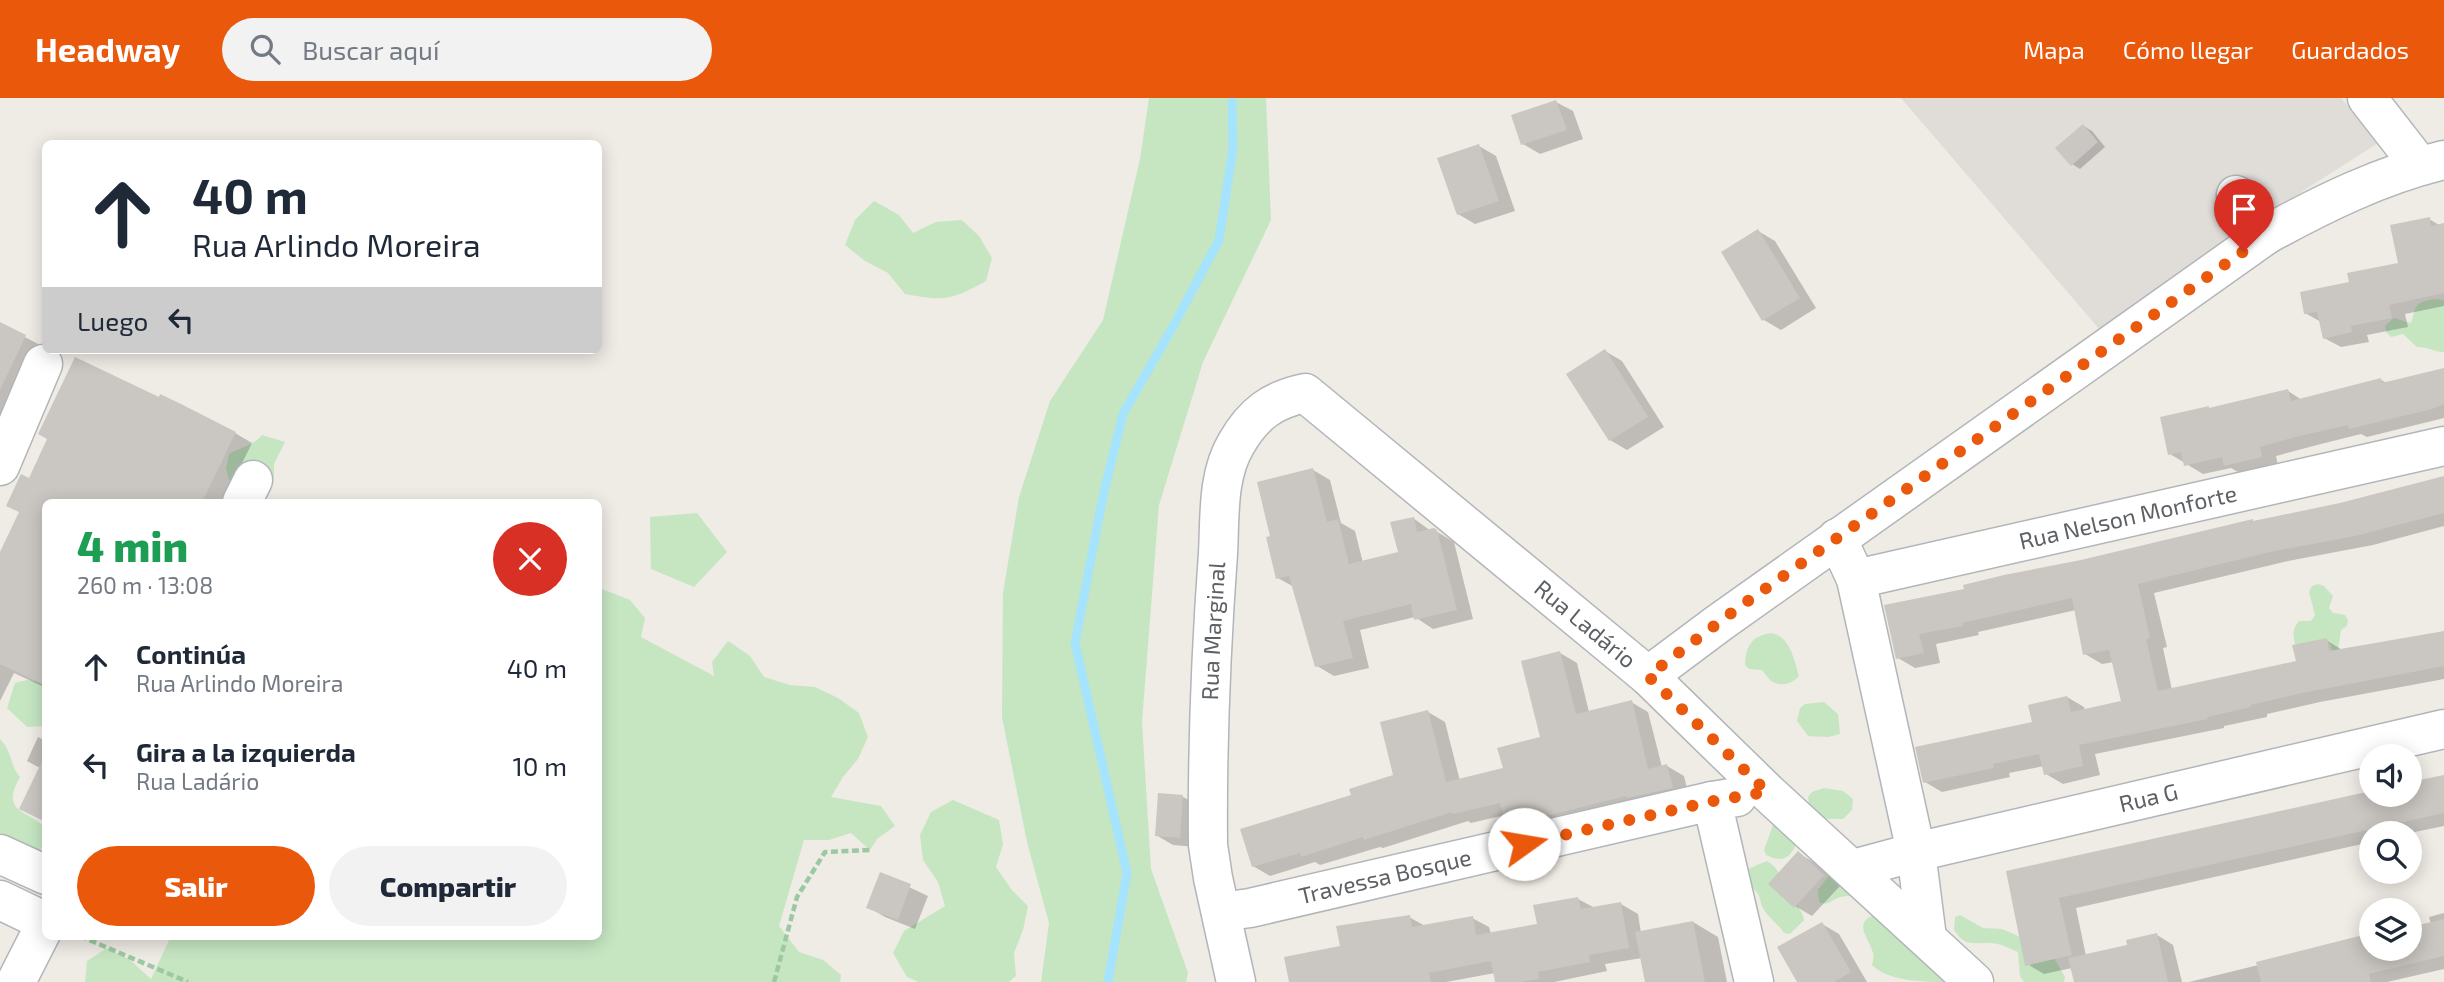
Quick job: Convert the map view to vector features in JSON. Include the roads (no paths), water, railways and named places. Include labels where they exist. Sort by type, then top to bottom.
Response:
[{"type":"street","points":[[1648,676],[1837,538],[2266,235],[2320,205],[2432,163],[2367,98]]},
{"type":"street","points":[[2236,195],[2266,235]]},
{"type":"street","points":[[0,466],[43,364]]},
{"type":"street","name":"Rua Ladário","points":[[1306,393],[1648,676],[1767,792],[1974,982]]},
{"type":"street","name":"Rua Marginal","points":[[1236,982],[1208,845],[1214,599],[1223,476],[1235,445],[1266,408],[1283,398],[1306,393]]},
{"type":"street","name":"Rua Nelson Monforte","points":[[1856,579],[2444,446]]},
{"type":"street","points":[[1837,538],[1856,579],[1916,852],[1927,938]]},
{"type":"street","name":"Rua G","points":[[1853,869],[2444,729]]},
{"type":"street","name":"Travessa Bosque","points":[[1221,912],[1250,908],[1713,801],[1767,792]]},
{"type":"street","points":[[1713,801],[1754,982]]},
{"type":"street","points":[[0,854],[42,873]]},
{"type":"street","points":[[0,900],[42,920]]},
{"type":"street","points":[[16,982],[42,930]]},
{"type":"waterway","points":[[1108,982],[1127,873],[1075,643],[1103,496],[1123,414],[1219,240],[1233,148],[1232,98]]}]
